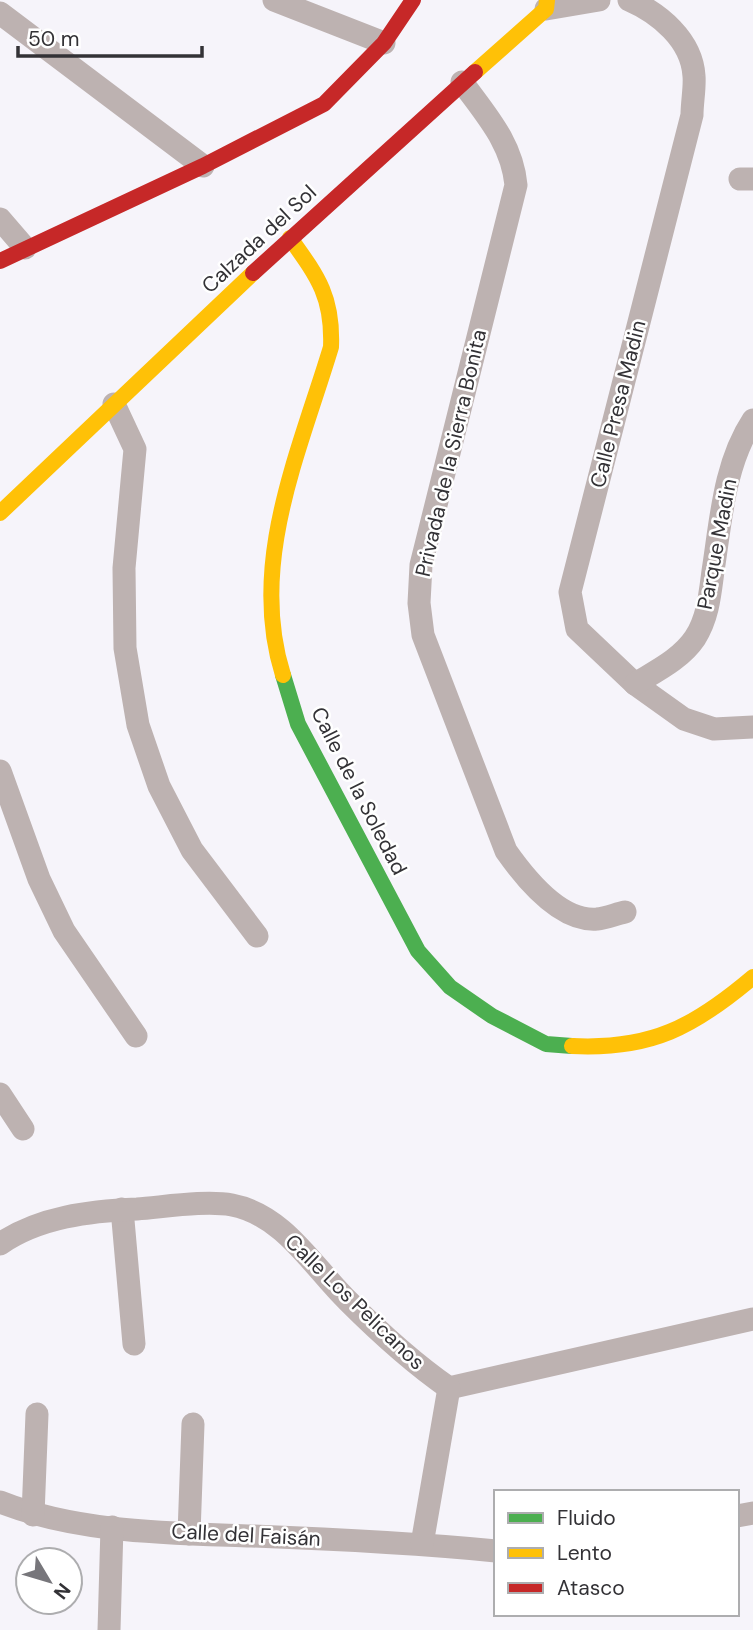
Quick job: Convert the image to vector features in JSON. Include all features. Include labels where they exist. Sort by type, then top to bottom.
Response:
[{"type":"street","points":[[274,0],[384,43]]},
{"type":"street","points":[[0,261],[203,166],[324,104],[384,43],[413,0]]},
{"type":"street","points":[[547,4],[599,0]]},
{"type":"street","name":"Calle Presa Madin","points":[[629,0],[653,11],[680,38],[694,73],[692,114],[570,592],[577,629],[635,684],[684,719],[714,729],[753,727]]},
{"type":"street","name":"Calzada del Sol","points":[[0,513],[290,237],[547,4]]},
{"type":"street","points":[[0,13],[203,166]]},
{"type":"street","name":"Privada de la Sierra Bonita","points":[[462,82],[501,135],[514,161],[516,185],[421,565],[419,603],[423,635],[506,851],[527,882],[558,908],[595,919],[625,912]]},
{"type":"street","points":[[0,219],[25,248]]},
{"type":"street","name":"Calle de la Soledad","points":[[290,237],[329,295],[333,320],[331,347],[281,510],[271,557],[270,611],[280,667],[298,724],[418,951],[450,987],[492,1016],[546,1044],[612,1048],[666,1035],[716,1008],[753,977]]},
{"type":"street","points":[[114,404],[135,449],[124,568],[125,648],[138,724],[159,786],[192,850],[257,936]]},
{"type":"street","name":"Parque Madin","points":[[635,684],[681,653],[694,639],[707,611],[728,478],[742,437],[753,420]]},
{"type":"street","points":[[0,771],[39,879],[64,931],[136,1036]]},
{"type":"street","points":[[0,1094],[23,1129]]},
{"type":"street","name":"Calle Los Pelicanos","points":[[0,1244],[18,1231],[43,1222],[122,1209],[230,1204],[260,1214],[285,1232],[348,1302],[428,1374],[449,1388]]},
{"type":"street","points":[[122,1209],[134,1344]]},
{"type":"street","points":[[422,1544],[449,1388],[753,1319]]},
{"type":"street","points":[[33,1515],[37,1414]]},
{"type":"street","points":[[189,1534],[193,1424]]},
{"type":"street","name":"Calle del Faisán","points":[[0,1502],[33,1515],[112,1527],[189,1534],[422,1544],[494,1551]]},
{"type":"street","points":[[108,1630],[112,1527]]},
{"type":"traffic: fast","points":[[283,675],[298,724],[418,951],[450,987],[492,1016],[546,1044],[572,1046]]},
{"type":"traffic: slow","points":[[475,72],[546,9],[547,0]]},
{"type":"traffic: slow","points":[[283,675],[274,633],[271,592],[274,550],[293,468],[331,347],[329,314],[322,288],[290,238]]},
{"type":"traffic: slow","points":[[0,513],[253,273]]},
{"type":"traffic: slow","points":[[572,1046],[625,1044],[670,1032],[711,1009],[753,977]]},
{"type":"traffic: jam","points":[[0,261],[203,166],[324,104],[384,43],[413,0]]},
{"type":"traffic: jam","points":[[253,273],[475,72]]}]
